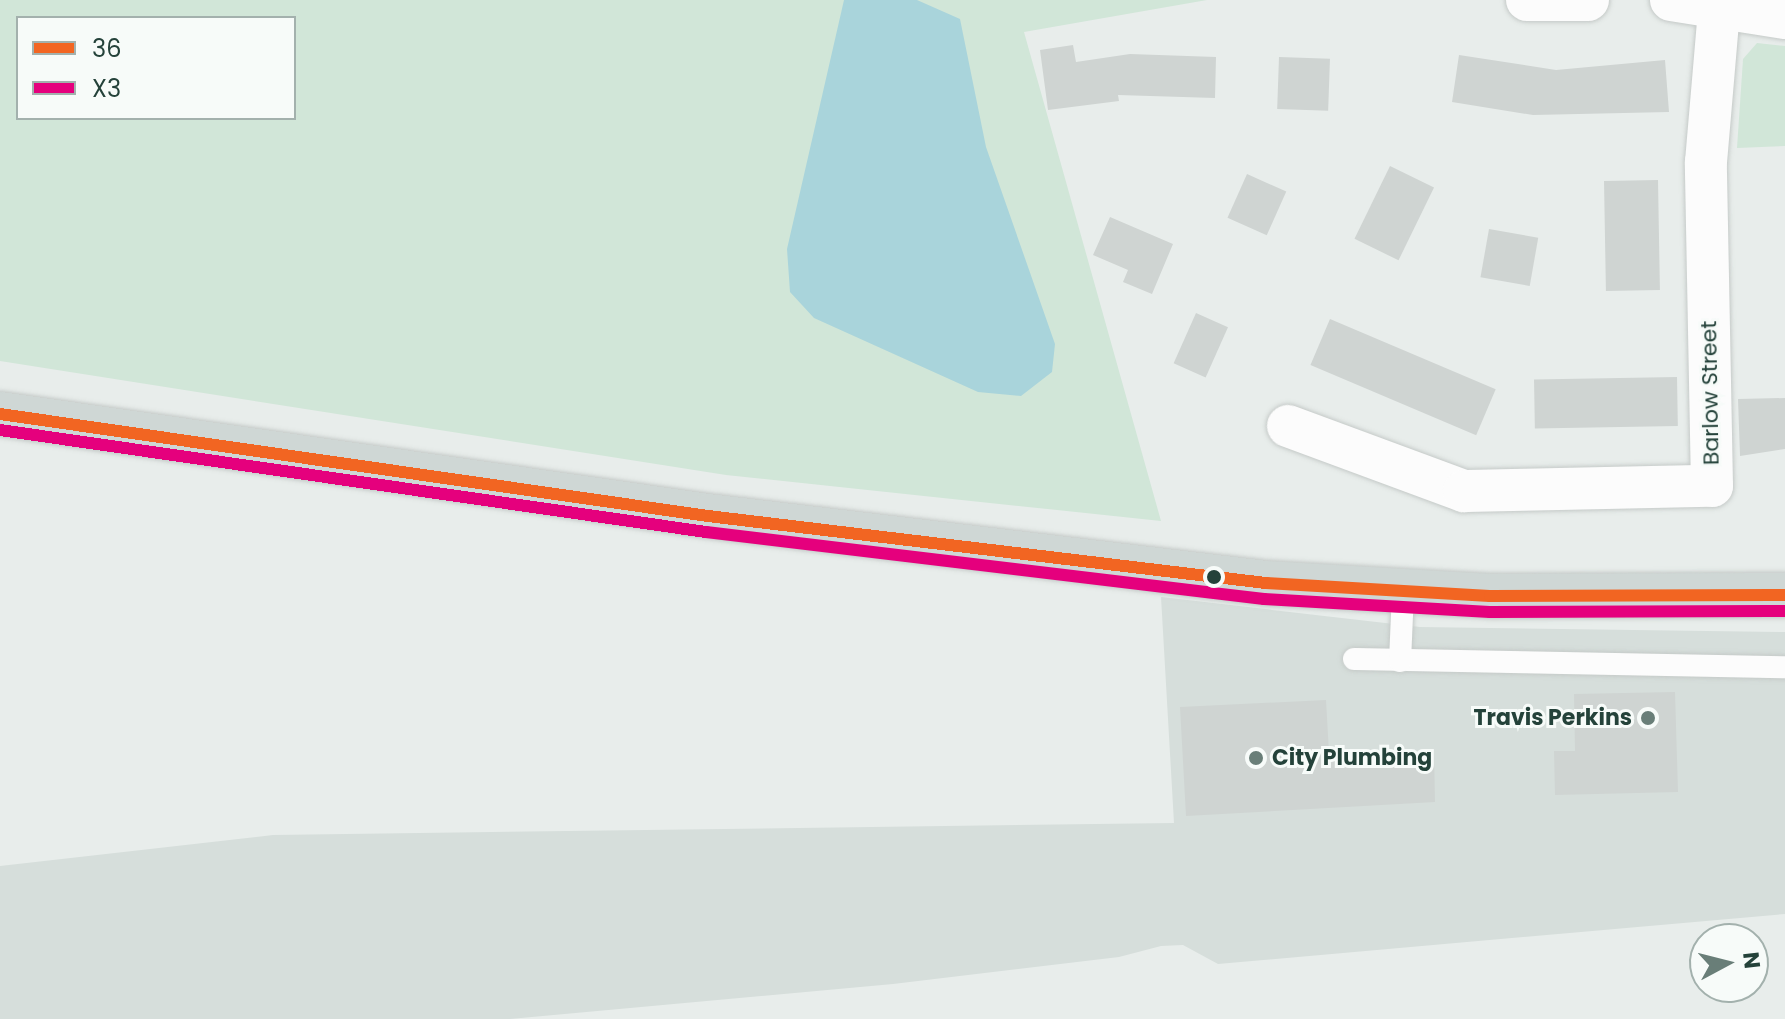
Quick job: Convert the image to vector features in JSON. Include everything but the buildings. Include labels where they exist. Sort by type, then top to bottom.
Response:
[{"type":"main road","points":[[0,414],[708,516],[1266,583],[1403,592],[1785,595]]},
{"type":"street","points":[[1527,0],[1588,0]]},
{"type":"street","points":[[1671,0],[1785,18]]},
{"type":"street","name":"Barlow Street","points":[[1288,426],[1464,491],[1712,486],[1706,162],[1719,10]]},
{"type":"lane","points":[[1400,661],[1403,592]]},
{"type":"lane","points":[[1354,659],[1785,667]]},
{"type":"shaded area","points":[[1161,597],[1420,627],[1785,632],[1785,914],[1218,964],[1183,945],[1161,946],[1119,957],[893,984],[510,1019],[0,1019],[0,866],[273,835],[1174,823]]},
{"type":"green space","points":[[0,0],[1207,0],[1024,32],[1161,521],[726,475],[0,361]]},
{"type":"green space","points":[[1757,43],[1785,46],[1785,146],[1737,148],[1743,59]]},
{"type":"water","points":[[844,0],[917,0],[960,19],[986,147],[1055,344],[1052,372],[1021,396],[978,392],[814,318],[790,292],[787,249]]},
{"type":"transit line","name":"36","points":[[0,414],[708,516],[1266,583],[1490,596],[1785,595]]},
{"type":"transit line","name":"X3","points":[[0,430],[706,532],[1264,599],[1490,612],[1785,611]]},
{"type":"place","name":"Travis Perkins","points":[[1648,718]]},
{"type":"place","name":"City Plumbing","points":[[1256,758]]}]
